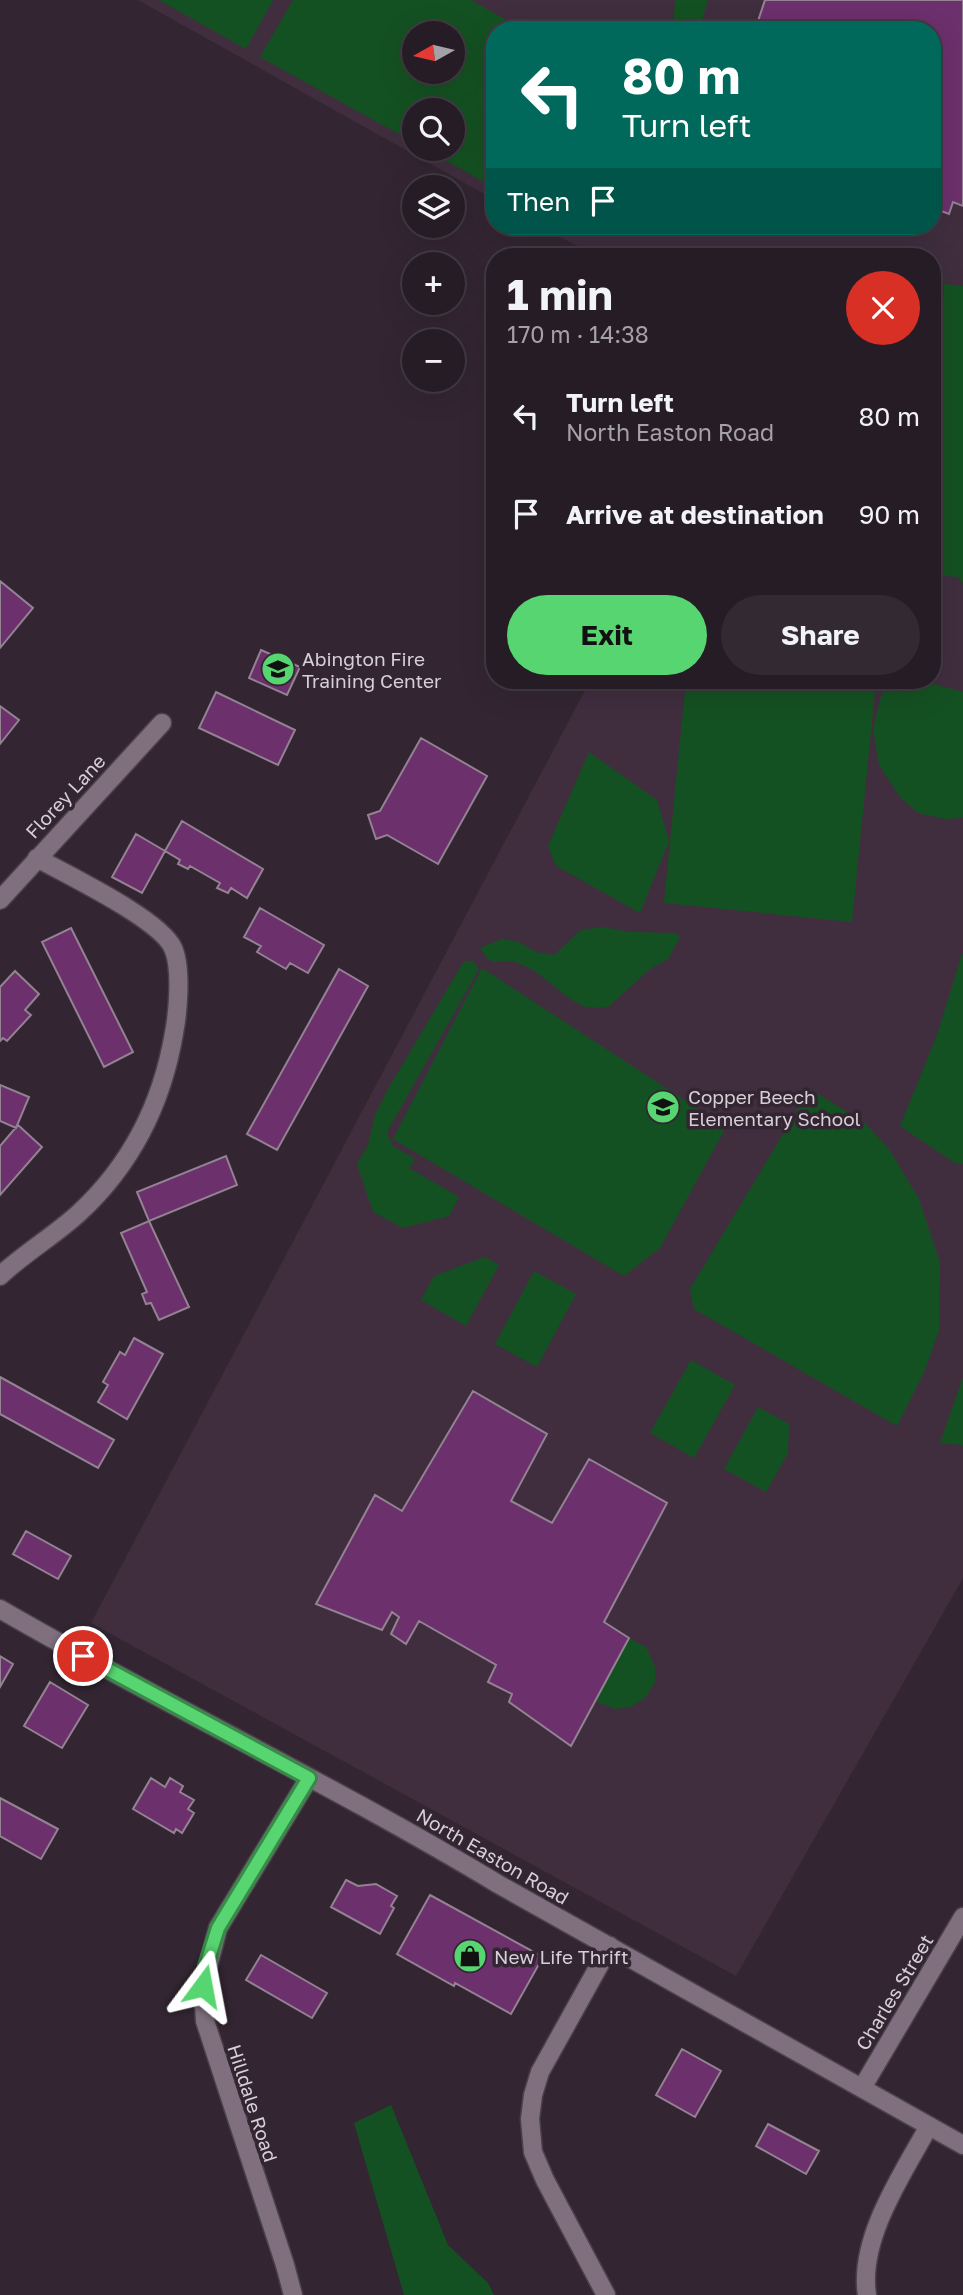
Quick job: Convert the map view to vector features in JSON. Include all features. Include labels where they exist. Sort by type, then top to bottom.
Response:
[{"type":"street","name":"Florey Lane","points":[[0,900],[162,723]]},
{"type":"street","points":[[0,1276],[78,1214],[110,1183],[146,1126],[169,1062],[179,1008],[173,947],[146,919],[37,858]]},
{"type":"street","name":"North Easton Road","points":[[0,1609],[442,1850],[963,2145]]},
{"type":"street","name":"Hilldale Road","points":[[293,2295],[205,2021],[203,1986],[206,1966],[218,1928],[309,1778]]},
{"type":"street","name":"Charles Street","points":[[862,2088],[963,1917]]},
{"type":"street","points":[[606,2295],[545,2180],[533,2152],[530,2119],[540,2072],[610,1946]]},
{"type":"street","points":[[867,2295],[868,2252],[901,2177],[929,2126]]},
{"type":"shaded area","name":"Copper Beech Elementary School","points":[[138,0],[963,0],[963,1578],[736,1976],[91,1623],[586,689],[941,689],[941,248],[580,248],[557,235],[941,235],[941,21],[486,21],[486,195],[465,183],[465,175],[450,175],[425,161],[465,161],[465,98],[402,98],[402,148]]},
{"type":"green space","points":[[159,0],[273,0],[246,49]]},
{"type":"green space","points":[[293,0],[471,0],[508,21],[486,21],[486,183],[447,161],[465,161],[465,98],[402,98],[402,136],[260,57]]},
{"type":"green space","points":[[675,0],[708,0],[702,21],[674,21]]},
{"type":"green space","points":[[944,284],[963,286],[963,584],[959,577],[941,576]]},
{"type":"green space","points":[[941,686],[963,692],[963,818],[944,819],[918,813],[900,797],[879,765],[873,729],[881,696],[886,689],[941,689]]},
{"type":"green space","points":[[685,689],[875,689],[852,922],[664,903]]},
{"type":"green space","points":[[589,752],[657,800],[669,841],[640,913],[556,866],[548,846]]},
{"type":"green space","points":[[603,927],[630,932],[676,933],[680,937],[668,959],[650,969],[608,1007],[581,1005],[529,968],[506,961],[493,962],[480,948],[502,939],[519,942],[536,952],[554,955],[581,930]]},
{"type":"green space","points":[[962,954],[963,1164],[955,1163],[900,1126],[937,1035]]},
{"type":"green space","points":[[464,961],[473,961],[479,969],[387,1132],[392,1145],[415,1159],[409,1168],[459,1197],[449,1216],[403,1228],[373,1212],[357,1164],[368,1145],[375,1115],[388,1089]]},
{"type":"green space","points":[[482,968],[726,1127],[660,1248],[624,1276],[393,1139]]},
{"type":"green space","points":[[810,1089],[865,1123],[889,1149],[919,1199],[940,1263],[939,1330],[925,1370],[897,1426],[694,1309],[690,1289]]},
{"type":"green space","points":[[485,1257],[499,1265],[466,1326],[421,1300],[434,1276]]},
{"type":"green space","points":[[534,1271],[576,1294],[537,1367],[495,1344]]},
{"type":"green space","points":[[691,1360],[735,1385],[694,1458],[650,1433]]},
{"type":"green space","points":[[963,1377],[963,1445],[940,1443]]},
{"type":"green space","points":[[758,1407],[789,1424],[788,1453],[766,1492],[724,1469]]},
{"type":"green space","points":[[629,1638],[646,1647],[655,1667],[655,1682],[646,1697],[631,1707],[616,1709],[595,1701]]},
{"type":"green space","points":[[391,2105],[448,2245],[488,2283],[494,2295],[404,2295],[354,2123]]},
{"type":"building","points":[[765,0],[963,0],[963,206],[953,202],[949,214],[941,211],[941,21],[758,21]]},
{"type":"building","points":[[0,581],[33,608],[0,648]]},
{"type":"building","points":[[261,650],[300,667],[287,695],[249,678]]},
{"type":"building","points":[[216,692],[295,730],[278,765],[199,728]]},
{"type":"building","points":[[0,706],[19,720],[0,744]]},
{"type":"building","points":[[421,738],[487,776],[438,864],[387,835],[376,839],[368,815],[380,811]]},
{"type":"building","points":[[182,821],[263,869],[247,898],[231,888],[228,893],[217,888],[220,883],[190,866],[188,869],[178,864],[180,860],[165,851]]},
{"type":"building","points":[[136,834],[165,851],[142,893],[112,877]]},
{"type":"building","points":[[260,908],[324,945],[308,973],[290,963],[286,969],[257,952],[261,946],[244,937]]},
{"type":"building","points":[[71,928],[133,1052],[104,1067],[42,942]]},
{"type":"building","points":[[339,969],[368,986],[277,1150],[247,1134]]},
{"type":"building","points":[[15,971],[39,994],[25,1010],[31,1015],[7,1041],[3,1038],[0,1041],[0,987]]},
{"type":"building","points":[[0,1085],[29,1097],[16,1128],[0,1121]]},
{"type":"building","points":[[18,1125],[42,1147],[0,1195],[0,1146]]},
{"type":"building","points":[[226,1156],[237,1185],[149,1221],[137,1192]]},
{"type":"building","points":[[149,1221],[189,1307],[159,1320],[151,1303],[146,1304],[142,1294],[147,1292],[121,1233]]},
{"type":"building","points":[[134,1338],[163,1354],[127,1419],[98,1402],[108,1385],[103,1382],[120,1352],[125,1355]]},
{"type":"building","points":[[0,1377],[114,1440],[98,1468],[0,1414]]},
{"type":"building","points":[[473,1391],[547,1434],[511,1501],[552,1523],[589,1459],[667,1503],[604,1622],[629,1638],[571,1746],[509,1702],[512,1694],[488,1682],[496,1665],[419,1621],[406,1644],[391,1634],[399,1617],[392,1612],[382,1630],[316,1604],[375,1495],[402,1511]]},
{"type":"building","points":[[26,1531],[71,1556],[58,1579],[13,1554]]},
{"type":"building","points":[[0,1656],[13,1664],[0,1687]]},
{"type":"building","points":[[50,1682],[88,1705],[62,1748],[24,1726]]},
{"type":"building","points":[[151,1778],[165,1787],[170,1778],[183,1786],[180,1792],[194,1800],[188,1809],[194,1813],[182,1833],[176,1829],[174,1833],[133,1809]]},
{"type":"building","points":[[0,1798],[58,1829],[41,1859],[0,1836]]},
{"type":"building","points":[[346,1880],[358,1886],[376,1884],[397,1896],[391,1906],[394,1908],[380,1934],[331,1907]]},
{"type":"building","name":"New Life Thrift","points":[[430,1895],[543,1957],[511,2014],[397,1954]]},
{"type":"building","points":[[261,1955],[327,1993],[312,2018],[246,1980]]},
{"type":"building","points":[[682,2049],[721,2071],[695,2117],[656,2095]]},
{"type":"building","points":[[768,2124],[819,2151],[806,2174],[756,2146]]},
{"type":"place","name":"Abington Fire Training Center","points":[[278,669]]},
{"type":"place","name":"Copper Beech Elementary School","points":[[663,1107]]},
{"type":"place","name":"New Life Thrift","points":[[470,1956]]},
{"type":"route","points":[[83,1656],[309,1778],[218,1928],[206,1966],[203,1986]]}]
